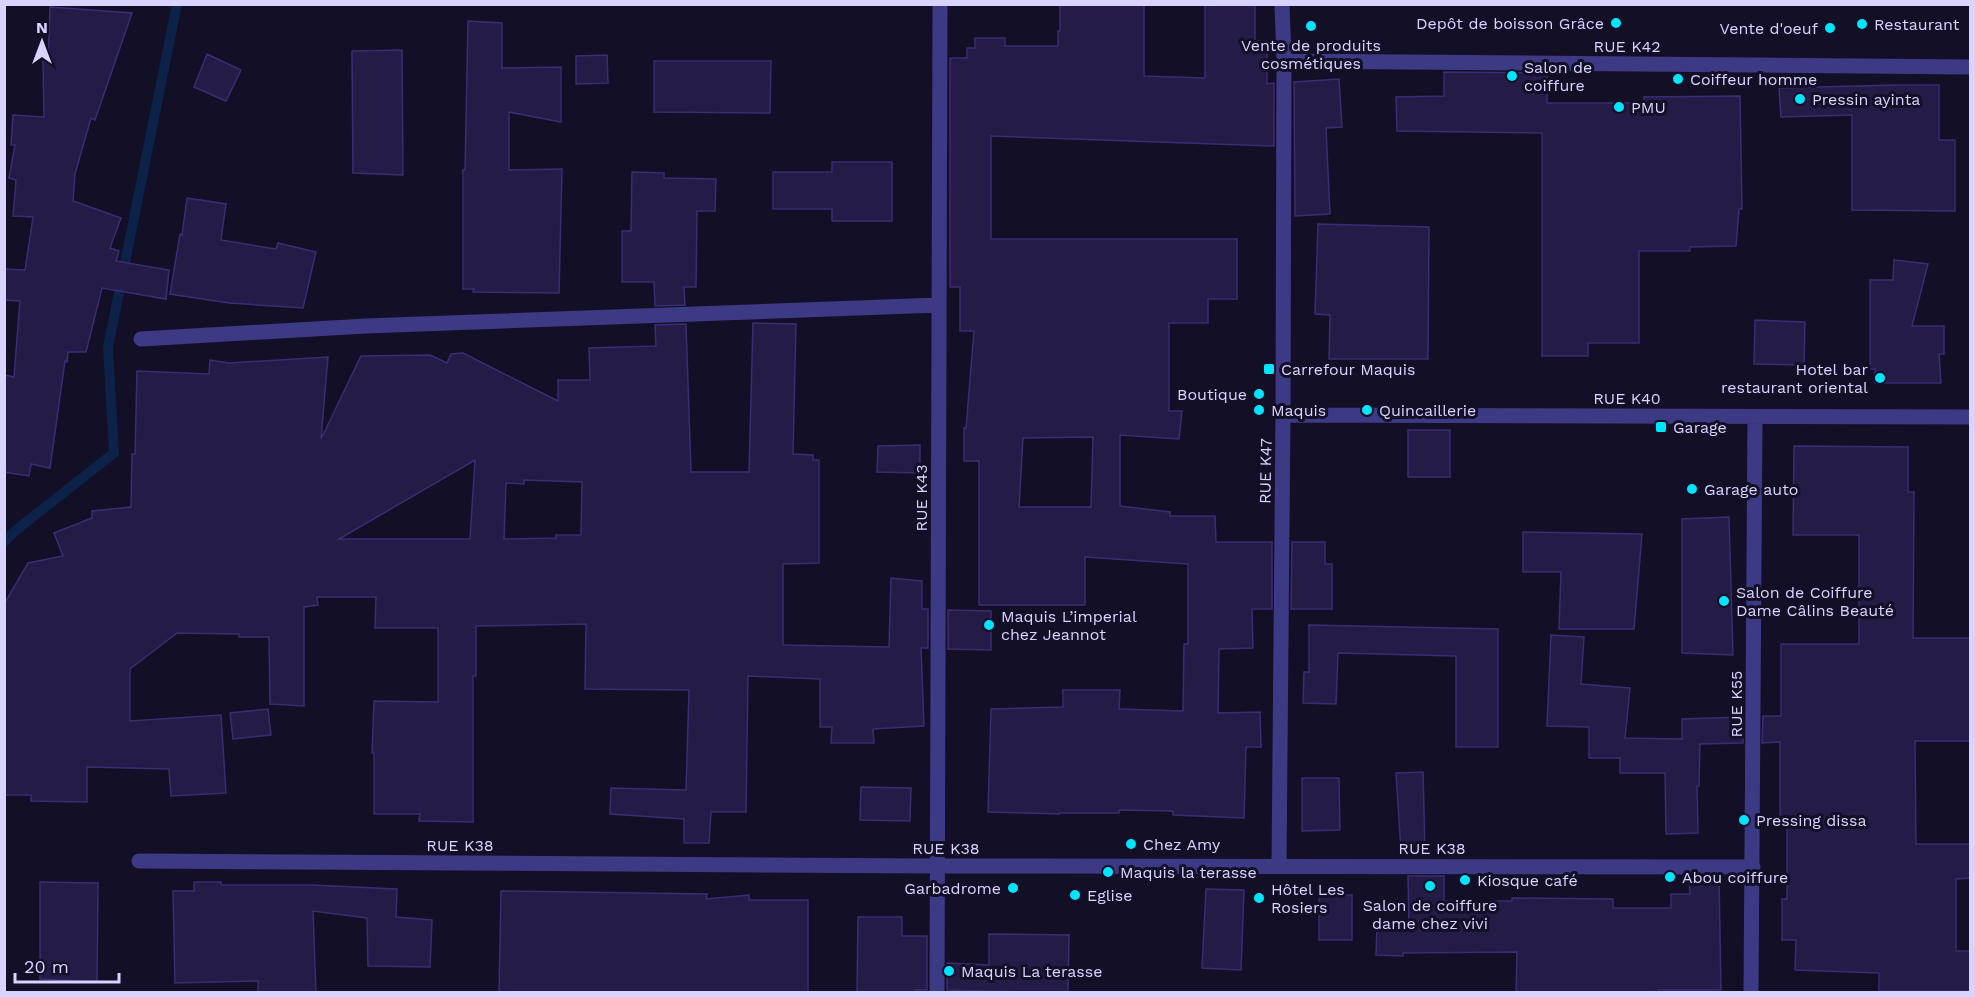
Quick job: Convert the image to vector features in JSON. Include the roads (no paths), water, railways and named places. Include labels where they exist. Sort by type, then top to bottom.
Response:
[{"type":"street","name":"RUE K43","points":[[937,993],[940,4]]},
{"type":"street","name":"RUE K47","points":[[1279,866],[1284,61],[1281,4]]},
{"type":"street","name":"RUE K42","points":[[1284,61],[1971,67]]},
{"type":"street","points":[[141,339],[375,326],[939,305]]},
{"type":"street","name":"RUE K40","points":[[1283,415],[1971,417]]},
{"type":"street","name":"RUE K55","points":[[1751,993],[1755,417]]},
{"type":"street","name":"RUE K38","points":[[139,861],[938,866],[1753,867]]},
{"type":"waterway","points":[[4,542],[114,453],[108,347],[177,4]]},
{"type":"place","name":"Depôt de boisson Grâce","points":[[1616,23]]},
{"type":"place","name":"Restaurant","points":[[1862,24]]},
{"type":"place","name":"Vente de produits cosmétiques","points":[[1311,26]]},
{"type":"place","name":"Vente d'oeuf","points":[[1830,28]]},
{"type":"place","name":"Salon de coiffure","points":[[1512,76]]},
{"type":"place","name":"Coiffeur homme","points":[[1678,79]]},
{"type":"place","name":"Pressin ayinta","points":[[1800,99]]},
{"type":"place","name":"PMU","points":[[1619,107]]},
{"type":"place","name":"Carrefour Maquis","points":[[1269,369]]},
{"type":"place","name":"Hotel bar restaurant oriental","points":[[1880,378]]},
{"type":"place","name":"Boutique","points":[[1259,394]]},
{"type":"place","name":"Maquis","points":[[1259,410]]},
{"type":"place","name":"Quincaillerie","points":[[1367,410]]},
{"type":"place","name":"Garage","points":[[1661,427]]},
{"type":"place","name":"Garage auto","points":[[1692,489]]},
{"type":"place","name":"Salon de Coiffure Dame Câlins Beauté","points":[[1724,601]]},
{"type":"place","name":"Maquis L’imperial chez Jeannot","points":[[989,625]]},
{"type":"place","name":"Pressing dissa","points":[[1744,820]]},
{"type":"place","name":"Chez Amy","points":[[1131,844]]},
{"type":"place","name":"Maquis la terasse","points":[[1108,872]]},
{"type":"place","name":"Abou coiffure","points":[[1670,877]]},
{"type":"place","name":"Kiosque café","points":[[1465,880]]},
{"type":"place","name":"Salon de coiffure dame chez vivi","points":[[1430,886]]},
{"type":"place","name":"Garbadrome","points":[[1013,888]]},
{"type":"place","name":"Eglise","points":[[1075,895]]},
{"type":"place","name":"Hôtel Les Rosiers","points":[[1259,898]]},
{"type":"place","name":"Maquis La terasse","points":[[949,971]]}]
